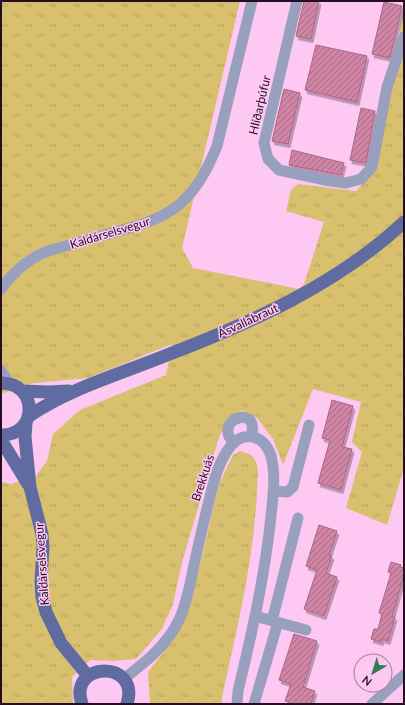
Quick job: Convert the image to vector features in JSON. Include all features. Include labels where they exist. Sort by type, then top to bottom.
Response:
[{"type":"main road","name":"Ásvallabraut","points":[[1,435],[14,433],[21,429],[27,420],[45,405],[77,390],[206,340],[301,296],[355,262],[404,222]]},
{"type":"main road","points":[[5,383],[20,388],[22,391]]},
{"type":"main road","name":"Ásvallabraut","points":[[22,391],[48,392],[77,390]]},
{"type":"main road","name":"Kaldárselsvegur","points":[[22,391],[29,401],[30,408],[25,437],[30,487],[42,534],[42,597],[46,612],[61,643],[88,676]]},
{"type":"main road","name":"Kaldárselsvegur","points":[[1,440],[30,487]]},
{"type":"main road","points":[[82,704],[80,693],[81,687],[88,676],[94,672],[107,670],[119,674],[124,679],[129,691],[127,704]]},
{"type":"street","name":"Kaldárselsvegur","points":[[1,289],[18,268],[33,258],[45,252],[150,222],[171,211],[192,191],[209,166],[217,146],[252,1]]},
{"type":"street","name":"Hlíðarþúfur","points":[[298,1],[264,143],[268,159],[279,170],[346,183],[361,179],[372,166],[387,87],[404,37]]},
{"type":"street","points":[[1,371],[5,383]]},
{"type":"street","points":[[237,704],[238,691],[256,616],[269,537],[274,491],[270,454],[264,443],[259,439],[252,437],[240,438],[234,443],[228,433],[228,429],[234,420],[239,418],[247,419],[253,425],[252,437]]},
{"type":"street","points":[[274,491],[287,492],[293,487],[309,424]]},
{"type":"street","name":"Brekkuás","points":[[124,679],[162,645],[178,622],[187,597],[214,482],[221,461],[234,443]]},
{"type":"street","points":[[254,704],[275,622],[298,518]]},
{"type":"street","points":[[256,616],[306,630]]},
{"type":"street","points":[[372,704],[404,675]]},
{"type":"green space","points":[[1,1],[240,1],[182,248],[193,268],[299,289],[304,284],[324,222],[286,211],[291,190],[298,184],[356,191],[364,182],[397,47],[404,7],[404,468],[387,525],[346,508],[362,452],[352,442],[361,402],[313,389],[283,465],[273,439],[257,418],[242,410],[220,434],[182,562],[173,604],[162,629],[136,659],[114,661],[90,660],[72,677],[73,704],[1,704],[1,482],[11,484],[36,476],[47,461],[53,434],[80,410],[166,375],[172,344],[88,378],[34,383],[1,394]]},
{"type":"green space","points":[[240,451],[249,454],[255,460],[258,475],[249,568],[222,697],[222,704],[150,704],[148,672],[165,650],[192,598],[219,484],[233,455]]},
{"type":"building","points":[[304,1],[319,1],[311,39],[296,36]]},
{"type":"building","points":[[384,2],[402,6],[390,58],[372,54]]},
{"type":"building","points":[[316,45],[367,56],[357,102],[305,90]]},
{"type":"building","points":[[284,89],[300,93],[288,144],[272,141]]},
{"type":"building","points":[[361,108],[375,111],[366,163],[350,160]]},
{"type":"building","points":[[292,150],[344,163],[341,175],[289,165]]},
{"type":"building","points":[[332,400],[353,406],[342,447],[352,449],[341,490],[318,483],[330,440],[322,438]]},
{"type":"building","points":[[319,525],[337,531],[329,555],[332,556],[326,573],[337,577],[324,616],[304,609],[317,570],[306,566]]},
{"type":"building","points":[[391,562],[401,565],[400,567],[404,568],[404,574],[392,617],[395,617],[388,641],[382,639],[381,642],[371,639],[374,629],[378,629],[382,614],[379,613],[391,573],[388,572]]},
{"type":"building","points":[[294,634],[317,641],[303,687],[315,691],[311,704],[288,704],[289,702],[285,701],[291,684],[279,680]]}]
